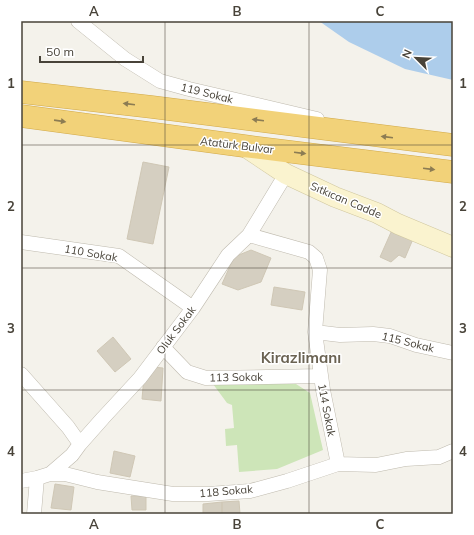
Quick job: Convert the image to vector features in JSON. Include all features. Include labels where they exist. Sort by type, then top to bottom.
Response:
[{"type":"highway","points":[[21,92],[453,145]]},
{"type":"highway","name":"Atatürk Bulvar","points":[[21,116],[453,172]]},
{"type":"street","name":"119 Sokak","points":[[78,21],[125,59],[160,81],[189,90],[328,121],[352,132]]},
{"type":"street","name":"Sıtkıcan Cadde","points":[[244,146],[286,174],[335,197],[376,212],[398,224],[453,247]]},
{"type":"street","name":"Oluk Sokak","points":[[44,476],[72,455],[80,444],[140,378],[193,308],[228,255],[249,235],[286,174]]},
{"type":"street","name":"114 Sokak","points":[[249,235],[309,252],[316,258],[320,270],[315,332],[321,376],[338,464]]},
{"type":"street","name":"110 Sokak","points":[[21,242],[119,256],[193,308]]},
{"type":"street","name":"115 Sokak","points":[[315,332],[340,335],[373,334],[390,336],[416,345],[453,352]]},
{"type":"street","name":"113 Sokak","points":[[163,347],[187,372],[206,378],[321,376]]},
{"type":"street","points":[[21,374],[68,427],[80,444]]},
{"type":"street","name":"118 Sokak","points":[[21,481],[44,476],[65,474],[97,482],[173,494],[208,494],[250,491],[287,481],[338,464],[376,465],[406,459],[438,457],[453,451]]},
{"type":"street","points":[[34,514],[44,476]]},
{"type":"green space","points":[[213,384],[296,384],[310,393],[323,450],[277,469],[239,472],[237,445],[226,446],[225,429],[234,428],[232,405],[227,403]]},
{"type":"water","points":[[319,21],[453,21],[453,80],[405,69],[349,42]]},
{"type":"building","points":[[143,162],[169,167],[153,244],[127,239]]},
{"type":"building","points":[[392,230],[413,239],[405,258],[399,255],[391,262],[380,257]]},
{"type":"building","points":[[251,250],[271,258],[261,282],[238,290],[222,284],[234,257]]},
{"type":"building","points":[[274,287],[305,292],[302,310],[271,305]]},
{"type":"building","points":[[113,337],[131,359],[115,372],[97,351]]},
{"type":"building","points":[[152,367],[163,368],[161,401],[142,399],[144,376],[151,376]]},
{"type":"building","points":[[114,451],[135,456],[130,477],[110,473]]},
{"type":"building","points":[[55,484],[74,487],[71,510],[51,508]]},
{"type":"building","points":[[131,496],[146,496],[146,510],[132,510]]},
{"type":"building","points":[[239,501],[240,514],[222,514],[222,502]]},
{"type":"building","points":[[222,502],[222,514],[203,514],[203,504]]},
{"type":"district","name":"Kirazlimanı","points":[[301,357]]}]
